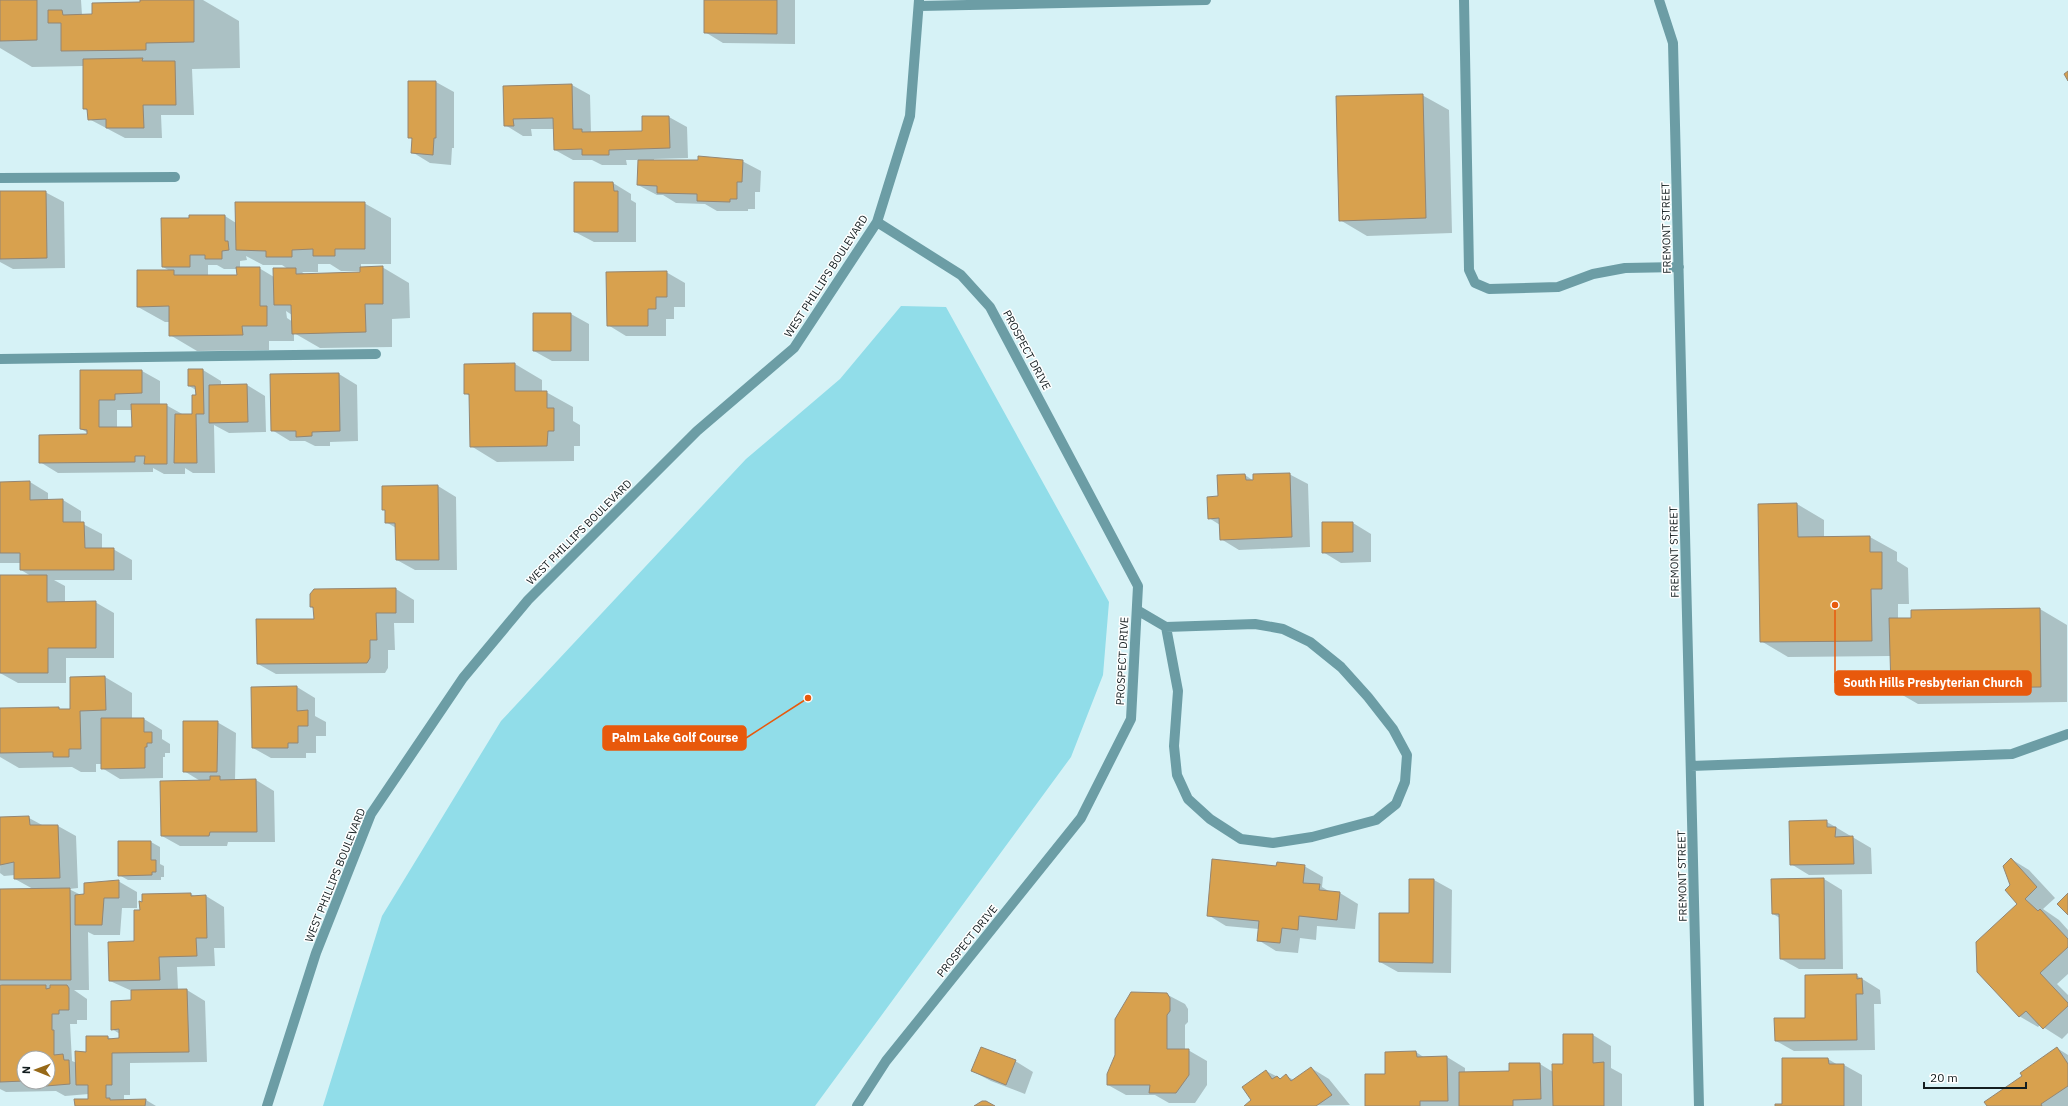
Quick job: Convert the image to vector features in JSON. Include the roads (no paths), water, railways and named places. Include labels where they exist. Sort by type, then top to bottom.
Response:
[{"type":"street","points":[[920,3],[1206,0]]},
{"type":"street","points":[[1464,0],[1469,270],[1475,283],[1489,289],[1558,287],[1593,274],[1625,268],[1679,267]]},
{"type":"street","name":"FREMONT STREET","points":[[1659,0],[1673,43],[1699,1106]]},
{"type":"street","name":"WEST PHILLIPS BOULEVARD","points":[[267,1106],[316,953],[371,814],[463,678],[528,600],[697,431],[794,348],[877,222],[910,116],[920,3]]},
{"type":"street","points":[[0,178],[175,177]]},
{"type":"street","name":"PROSPECT DRIVE","points":[[857,1106],[886,1061],[1081,818],[1131,719],[1138,586],[990,307],[961,275],[877,222]]},
{"type":"street","points":[[0,359],[376,354]]},
{"type":"street","points":[[1137,610],[1166,627],[1255,624],[1283,629],[1310,642],[1341,667],[1368,697],[1393,729],[1407,755],[1406,782],[1396,804],[1376,820],[1312,837],[1273,843],[1241,839],[1210,819],[1188,799],[1176,775],[1174,746],[1178,691],[1166,627]]},
{"type":"street","points":[[1691,766],[2012,754],[2068,734]]},
{"type":"place","name":"South Hills Presbyterian Church","points":[[1835,605]]},
{"type":"place","name":"Palm Lake Golf Course","points":[[808,698]]}]
